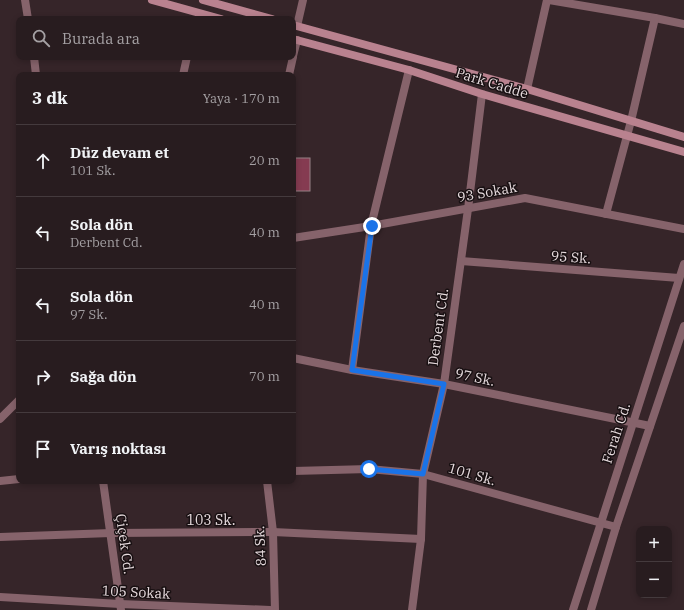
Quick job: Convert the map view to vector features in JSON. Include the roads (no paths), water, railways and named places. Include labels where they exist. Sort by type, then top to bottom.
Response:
[{"type":"main road","points":[[152,0],[196,16]]},
{"type":"main road","points":[[204,0],[261,16]]},
{"type":"main road","name":"Park Cadde","points":[[296,26],[527,89],[684,137]]},
{"type":"main road","name":"Park Cadde","points":[[296,39],[409,70],[482,94],[684,152]]},
{"type":"street","points":[[25,0],[28,16]]},
{"type":"street","points":[[296,23],[303,0]]},
{"type":"street","points":[[527,89],[548,0],[684,24]]},
{"type":"street","points":[[606,214],[631,121],[655,18]]},
{"type":"street","points":[[34,60],[36,72]]},
{"type":"street","points":[[184,72],[186,60]]},
{"type":"street","points":[[290,72],[292,60]]},
{"type":"street","points":[[352,370],[372,226],[409,70]]},
{"type":"street","name":"Derbent Cd.","points":[[412,610],[421,539],[423,474],[444,384],[482,94]]},
{"type":"street","name":"93 Sokak","points":[[296,238],[372,226],[525,198],[684,229]]},
{"type":"street","name":"95 Sk.","points":[[461,261],[679,278]]},
{"type":"street","name":"Ferah Cd.","points":[[573,610],[684,264]]},
{"type":"street","points":[[591,610],[616,527],[684,326]]},
{"type":"street","name":"97 Sk.","points":[[296,359],[352,370],[444,384],[650,426]]},
{"type":"street","points":[[0,419],[16,403]]},
{"type":"street","name":"101 Sk.","points":[[296,471],[369,469],[423,474],[616,527]]},
{"type":"street","points":[[0,481],[16,480]]},
{"type":"street","name":"Çiçek Cd.","points":[[103,484],[120,607]]},
{"type":"street","name":"84 Sk.","points":[[267,484],[273,532],[275,610]]},
{"type":"street","name":"103 Sk.","points":[[0,537],[273,532],[421,539]]},
{"type":"street","name":"105 Sokak","points":[[0,597],[120,607],[270,610]]}]
